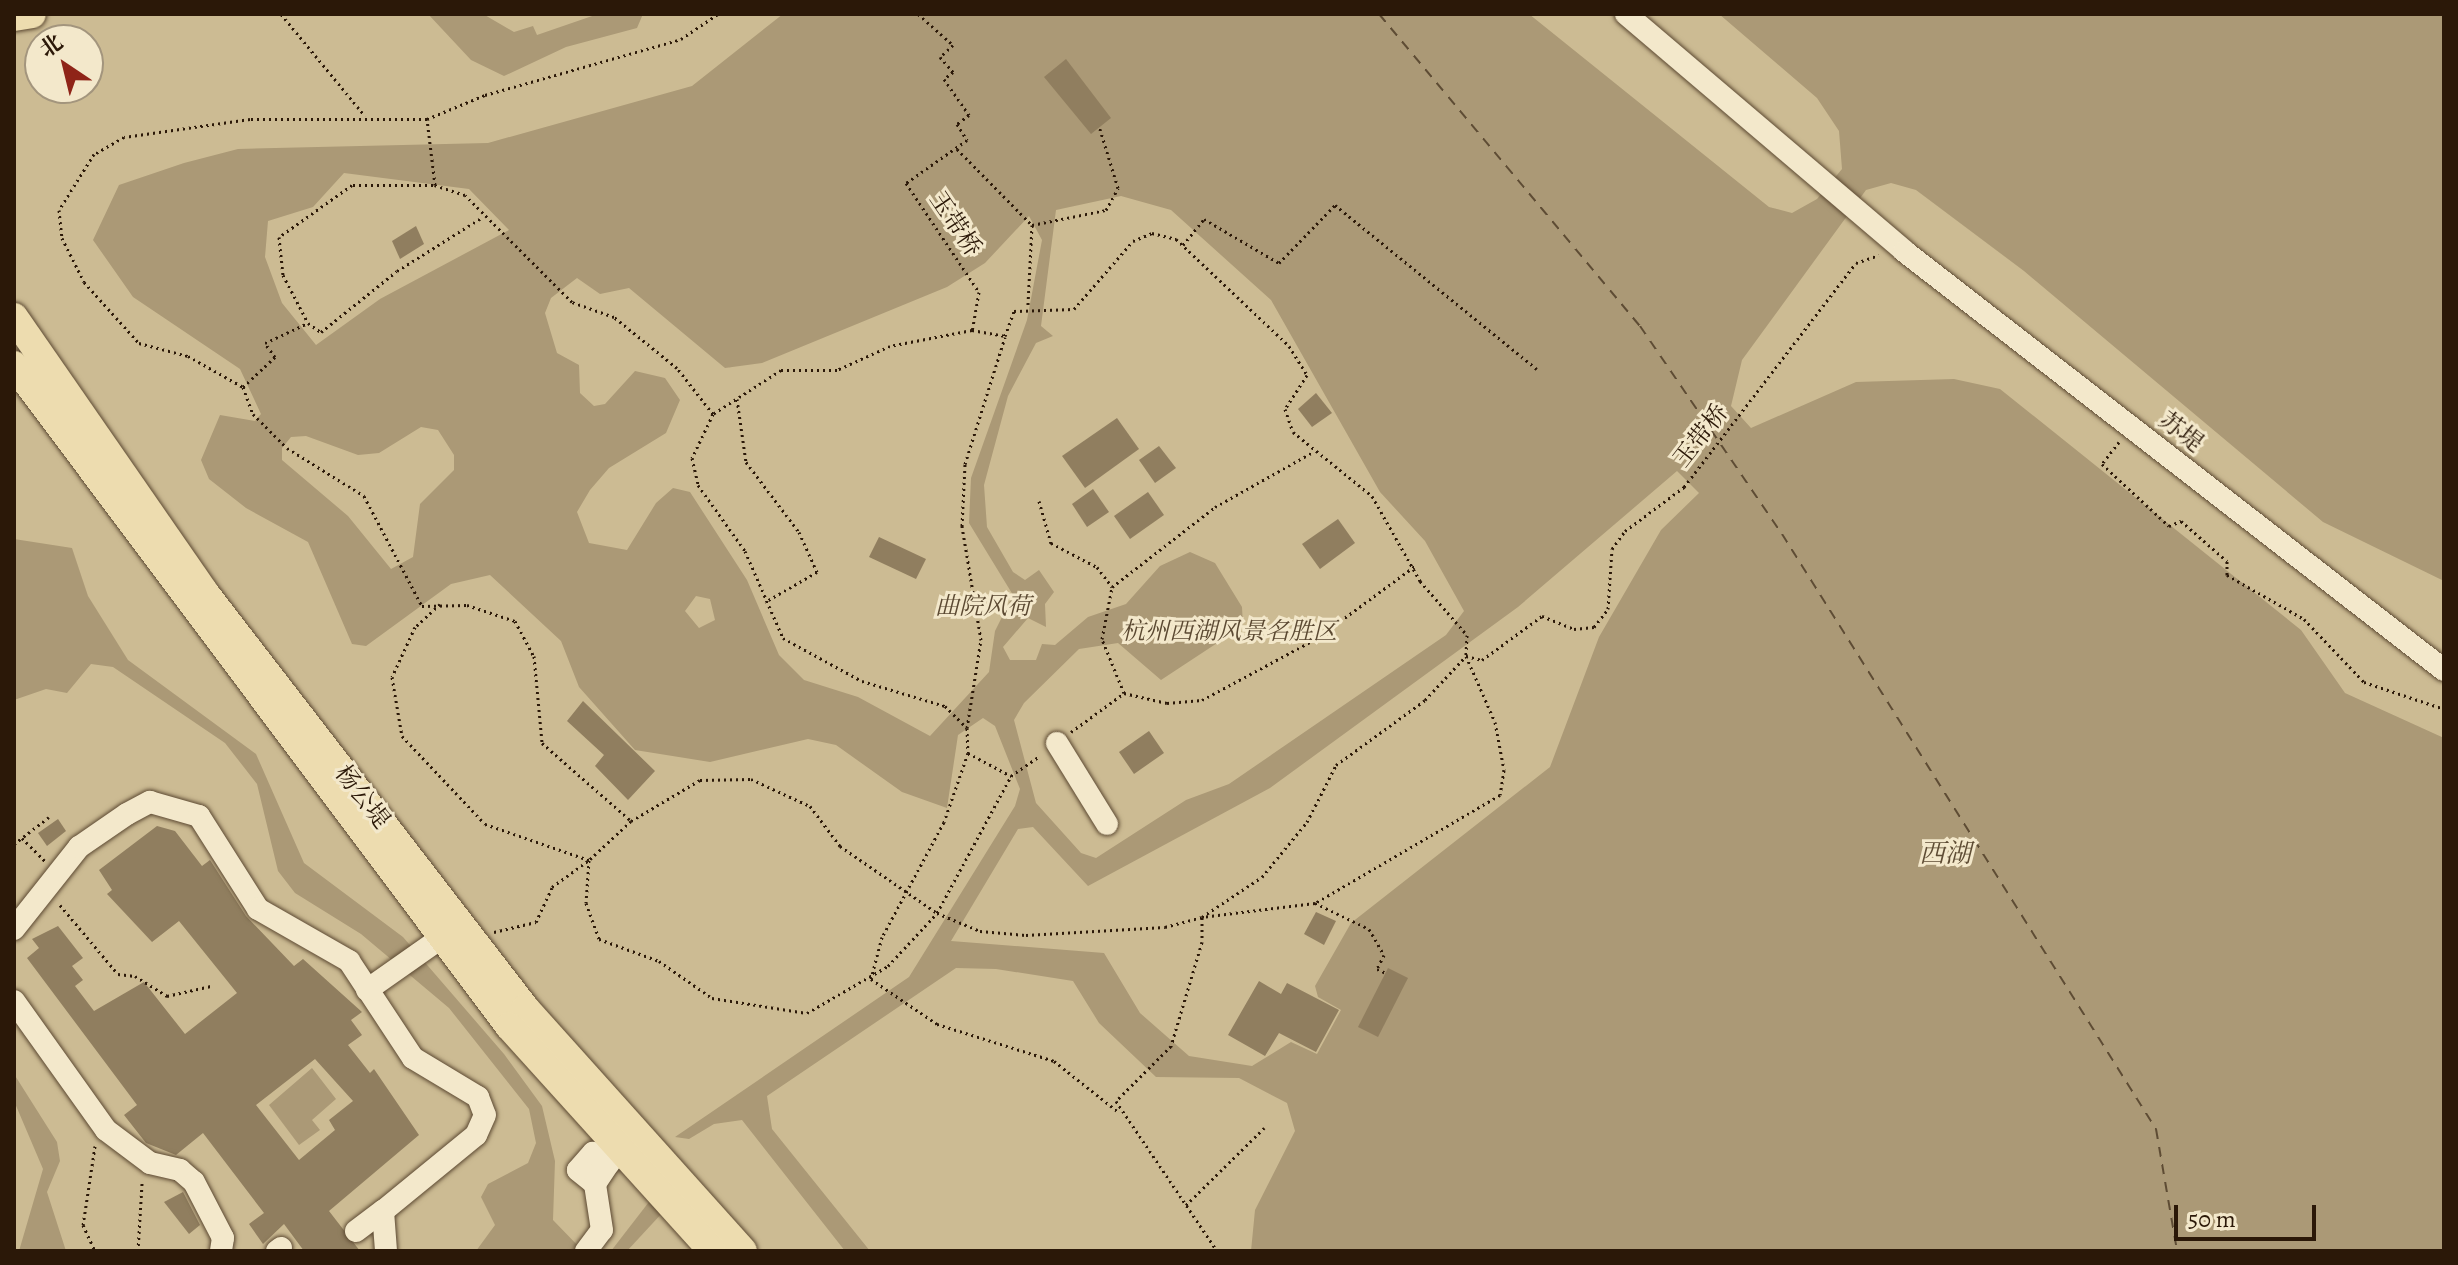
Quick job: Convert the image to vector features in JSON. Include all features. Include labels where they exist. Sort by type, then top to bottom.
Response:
[{"type":"main road","points":[[14,17],[32,14]]},
{"type":"main road","name":"杨公堤","points":[[14,317],[205,593],[471,938],[743,1251]]},
{"type":"main road","name":"杨公堤","points":[[14,365],[431,946],[509,1026],[614,1156],[712,1251]]},
{"type":"street","name":"苏堤","points":[[1626,14],[1904,251],[2444,670]]},
{"type":"street","points":[[1057,743],[1107,824]]},
{"type":"street","points":[[14,929],[45,893],[56,871],[127,814],[150,802],[175,805],[199,816],[217,838],[258,909],[349,961],[413,1058],[465,1086],[485,1115],[476,1135],[356,1231]]},
{"type":"street","points":[[367,990],[431,946]]},
{"type":"street","points":[[14,1001],[106,1130],[150,1163],[180,1170],[194,1182],[222,1244],[242,1251]]},
{"type":"street","points":[[586,1251],[602,1230],[606,1215],[595,1184],[614,1156]]},
{"type":"street","points":[[383,1211],[386,1251]]},
{"type":"path","points":[[281,14],[365,116]]},
{"type":"path","points":[[631,821],[542,743],[534,656],[515,621],[441,603],[422,606],[401,558],[350,482],[287,448],[253,414],[243,387],[128,333],[84,282],[62,238],[59,210],[94,154],[124,137],[250,119],[365,116],[427,119],[681,39],[718,14]]},
{"type":"path","points":[[918,14],[953,45],[940,57],[953,72],[944,79],[969,115],[957,124],[967,140],[956,147],[1032,225],[1028,305]]},
{"type":"path","points":[[427,119],[425,141],[435,183]]},
{"type":"path","points":[[1032,225],[1106,210],[1118,188],[1099,126]]},
{"type":"path","name":"玉带桥","points":[[956,147],[906,183],[979,292],[972,330]]},
{"type":"path","points":[[481,218],[397,271],[321,332],[308,323],[283,275],[279,237],[352,185],[435,183],[465,195],[481,218],[497,229],[572,302],[614,317],[677,368],[713,414]]},
{"type":"path","points":[[1183,245],[1204,219],[1279,263],[1335,205],[1537,369]]},
{"type":"path","points":[[471,938],[536,922],[552,887],[589,860],[631,821],[700,780],[751,779],[810,806],[840,846],[904,889],[937,913],[980,931],[1026,935],[1165,927],[1202,917],[1315,903],[1500,795],[1504,770],[1495,722],[1466,656],[1467,635],[1420,581],[1416,566],[1356,477],[1313,452],[1285,409],[1307,384],[1301,365],[1224,278],[1183,245],[1142,237],[1116,254],[1074,309],[1057,313],[1028,305],[1014,311],[965,464],[962,526],[981,640],[967,728],[968,753],[944,822],[904,889],[871,979]]},
{"type":"path","name":"玉带桥","points":[[1466,656],[1497,654],[1522,625],[1542,616],[1574,629],[1594,627],[1614,586],[1612,549],[1684,487],[1856,263],[1904,251]]},
{"type":"path","points":[[243,387],[257,370],[275,357],[265,343],[308,323]]},
{"type":"path","points":[[967,728],[945,706],[862,681],[783,638],[745,551],[698,485],[692,458],[713,414],[781,370],[837,370],[890,346],[972,330],[1005,336]]},
{"type":"path","points":[[736,397],[746,462],[799,532],[817,572],[765,602]]},
{"type":"path","points":[[2130,426],[2102,464],[2169,526],[2181,521],[2227,561],[2227,575],[2304,619],[2364,682],[2444,709]]},
{"type":"path","points":[[1124,693],[1102,639],[1112,587],[1215,507],[1313,452]]},
{"type":"path","points":[[1039,501],[1051,543],[1097,567],[1112,587]]},
{"type":"path","points":[[589,860],[586,903],[599,939],[659,961],[712,998],[807,1013],[871,979],[937,913],[1011,776],[1124,693],[1167,703],[1202,700],[1316,639],[1416,566]]},
{"type":"path","points":[[441,603],[415,627],[392,677],[402,736],[485,824],[589,860]]},
{"type":"path","points":[[1202,917],[1262,877],[1307,822],[1336,765],[1425,700],[1466,656]]},
{"type":"path","points":[[968,753],[1011,776]]},
{"type":"path","points":[[14,844],[49,817]]},
{"type":"path","points":[[22,838],[56,871]]},
{"type":"path","points":[[45,893],[118,974],[135,976],[167,996],[211,986]]},
{"type":"path","points":[[1315,903],[1351,920],[1378,940],[1384,955],[1377,969],[1386,973]]},
{"type":"path","points":[[1117,1111],[1116,1101],[1171,1046],[1202,942],[1202,917]]},
{"type":"path","points":[[871,979],[937,1024],[1054,1061],[1117,1111],[1217,1251]]},
{"type":"path","points":[[1186,1205],[1264,1128]]},
{"type":"path","points":[[95,1251],[83,1225],[95,1143],[106,1130]]},
{"type":"path","points":[[138,1251],[150,1163]]},
{"type":"green space","name":"杭州西湖风景名胜区","points":[[14,14],[2444,14],[2444,1251],[14,1251]]},
{"type":"water","points":[[428,14],[483,14],[514,32],[533,26],[537,35],[598,14],[643,14],[637,28],[566,47],[504,76],[471,60]]},
{"type":"water","name":"西湖","points":[[783,14],[1529,14],[1769,207],[1792,213],[1817,199],[1842,169],[1839,131],[1817,98],[1719,14],[2444,14],[2444,581],[2323,522],[2024,271],[1916,190],[1891,183],[1866,190],[1742,360],[1731,406],[1751,428],[1856,382],[1954,379],[2000,389],[2301,630],[2345,693],[2444,738],[2444,1251],[1251,1251],[1255,1210],[1295,1131],[1287,1103],[1239,1078],[1156,1077],[1099,1023],[1073,981],[996,969],[956,968],[767,1096],[772,1129],[870,1251],[845,1251],[742,1120],[714,1124],[689,1139],[675,1137],[909,977],[1015,806],[1020,789],[995,726],[983,718],[958,735],[947,808],[902,792],[836,745],[808,739],[710,762],[635,750],[579,687],[561,641],[490,575],[451,584],[366,646],[352,644],[308,542],[246,508],[209,479],[201,460],[220,415],[255,421],[261,414],[240,369],[133,297],[93,240],[119,185],[238,149],[488,143],[692,86]],"holes":[[[344,173],[469,189],[509,230],[380,299],[316,345],[282,303],[265,257],[268,221],[313,207]],[[1121,196],[1171,210],[1271,300],[1380,492],[1425,541],[1464,611],[1446,635],[1229,784],[1186,800],[1096,858],[1081,853],[1036,803],[1014,720],[1024,703],[1079,649],[1118,643],[1161,680],[1243,626],[1242,607],[1215,563],[1190,552],[1160,566],[1126,604],[1088,617],[1055,645],[1042,644],[1036,660],[1010,660],[1003,647],[1028,618],[1046,627],[1045,604],[1054,592],[1039,570],[1025,580],[1013,572],[987,527],[984,485],[1008,396],[1036,343],[1053,336],[1041,326],[1056,210]],[[1029,216],[1042,240],[1027,320],[971,478],[969,523],[1013,595],[995,631],[989,672],[930,736],[858,697],[804,680],[779,655],[747,580],[690,492],[673,488],[656,503],[627,550],[589,543],[577,512],[590,490],[609,468],[666,433],[680,400],[665,378],[635,371],[605,404],[594,406],[580,393],[579,365],[557,353],[545,313],[551,298],[577,278],[600,294],[629,288],[725,368],[762,363],[947,287],[985,263]],[[421,427],[438,430],[454,455],[454,470],[420,504],[413,557],[391,569],[348,516],[282,460],[282,448],[291,437],[306,436],[358,455],[379,453]],[[1677,471],[1699,493],[1661,530],[1599,637],[1550,767],[1351,923],[1315,986],[1318,997],[1341,1010],[1317,1054],[1291,1042],[1252,1066],[1189,1056],[1140,1013],[1104,953],[951,941],[1018,829],[1033,827],[1088,886],[1270,788],[1518,607]],[[696,596],[710,599],[715,620],[699,628],[685,611]]]},
{"type":"water","points":[[14,539],[72,548],[88,596],[128,660],[256,754],[304,863],[403,937],[504,1054],[542,1106],[555,1161],[553,1220],[583,1251],[476,1251],[495,1225],[481,1197],[488,1184],[528,1163],[536,1143],[529,1109],[449,1008],[361,934],[295,893],[278,871],[257,784],[225,743],[113,667],[91,664],[67,693],[46,689],[14,700]]},
{"type":"water","points":[[312,1068],[336,1099],[312,1120],[320,1130],[299,1145],[269,1105]]},
{"type":"water","points":[[14,1074],[57,1142],[60,1161],[47,1192],[66,1251],[19,1251],[43,1169],[14,1101]]},
{"type":"water","points":[[652,1198],[664,1211],[627,1251],[611,1251]]},
{"type":"building","points":[[1066,59],[1111,118],[1091,134],[1044,77]]},
{"type":"building","points":[[416,226],[424,244],[400,259],[392,241]]},
{"type":"building","points":[[1316,393],[1332,413],[1312,427],[1298,409]]},
{"type":"building","points":[[1117,418],[1139,449],[1085,488],[1062,456]]},
{"type":"building","points":[[1159,446],[1176,468],[1155,483],[1139,460]]},
{"type":"building","points":[[1093,489],[1109,512],[1087,527],[1072,504]]},
{"type":"building","points":[[1148,492],[1164,515],[1130,539],[1114,516]]},
{"type":"building","points":[[1338,519],[1355,543],[1320,569],[1302,544]]},
{"type":"building","points":[[879,537],[926,559],[916,579],[869,557]]},
{"type":"building","points":[[583,701],[655,771],[628,800],[595,766],[604,755],[567,721]]},
{"type":"building","points":[[1149,731],[1164,753],[1134,774],[1119,752]]},
{"type":"building","points":[[58,819],[66,831],[47,846],[38,833]]},
{"type":"building","points":[[157,826],[175,831],[202,866],[210,860],[246,916],[294,966],[303,959],[362,1012],[351,1020],[362,1035],[348,1045],[370,1073],[374,1069],[419,1135],[329,1211],[360,1251],[304,1251],[284,1224],[263,1244],[249,1224],[264,1213],[203,1133],[176,1155],[146,1143],[124,1115],[137,1105],[27,958],[39,948],[32,939],[58,926],[83,958],[72,966],[83,980],[75,986],[94,1011],[144,982],[185,1034],[237,993],[179,921],[152,942],[107,894],[112,890],[99,870]],"holes":[[[315,1059],[353,1101],[329,1120],[335,1130],[299,1160],[256,1105]]]},
{"type":"building","points":[[1316,912],[1336,921],[1324,945],[1304,934]]},
{"type":"building","points":[[1388,968],[1408,978],[1378,1037],[1358,1027]]},
{"type":"building","points":[[1259,981],[1281,994],[1287,983],[1339,1010],[1316,1052],[1279,1033],[1265,1056],[1228,1035]]},
{"type":"building","points":[[183,1192],[200,1225],[189,1234],[164,1202]]},
{"type":"ferry route","points":[[1379,14],[1640,326],[1782,534],[2156,1129],[2177,1251]]},
{"type":"park label","name":"曲院风荷","points":[[983,607]]}]
